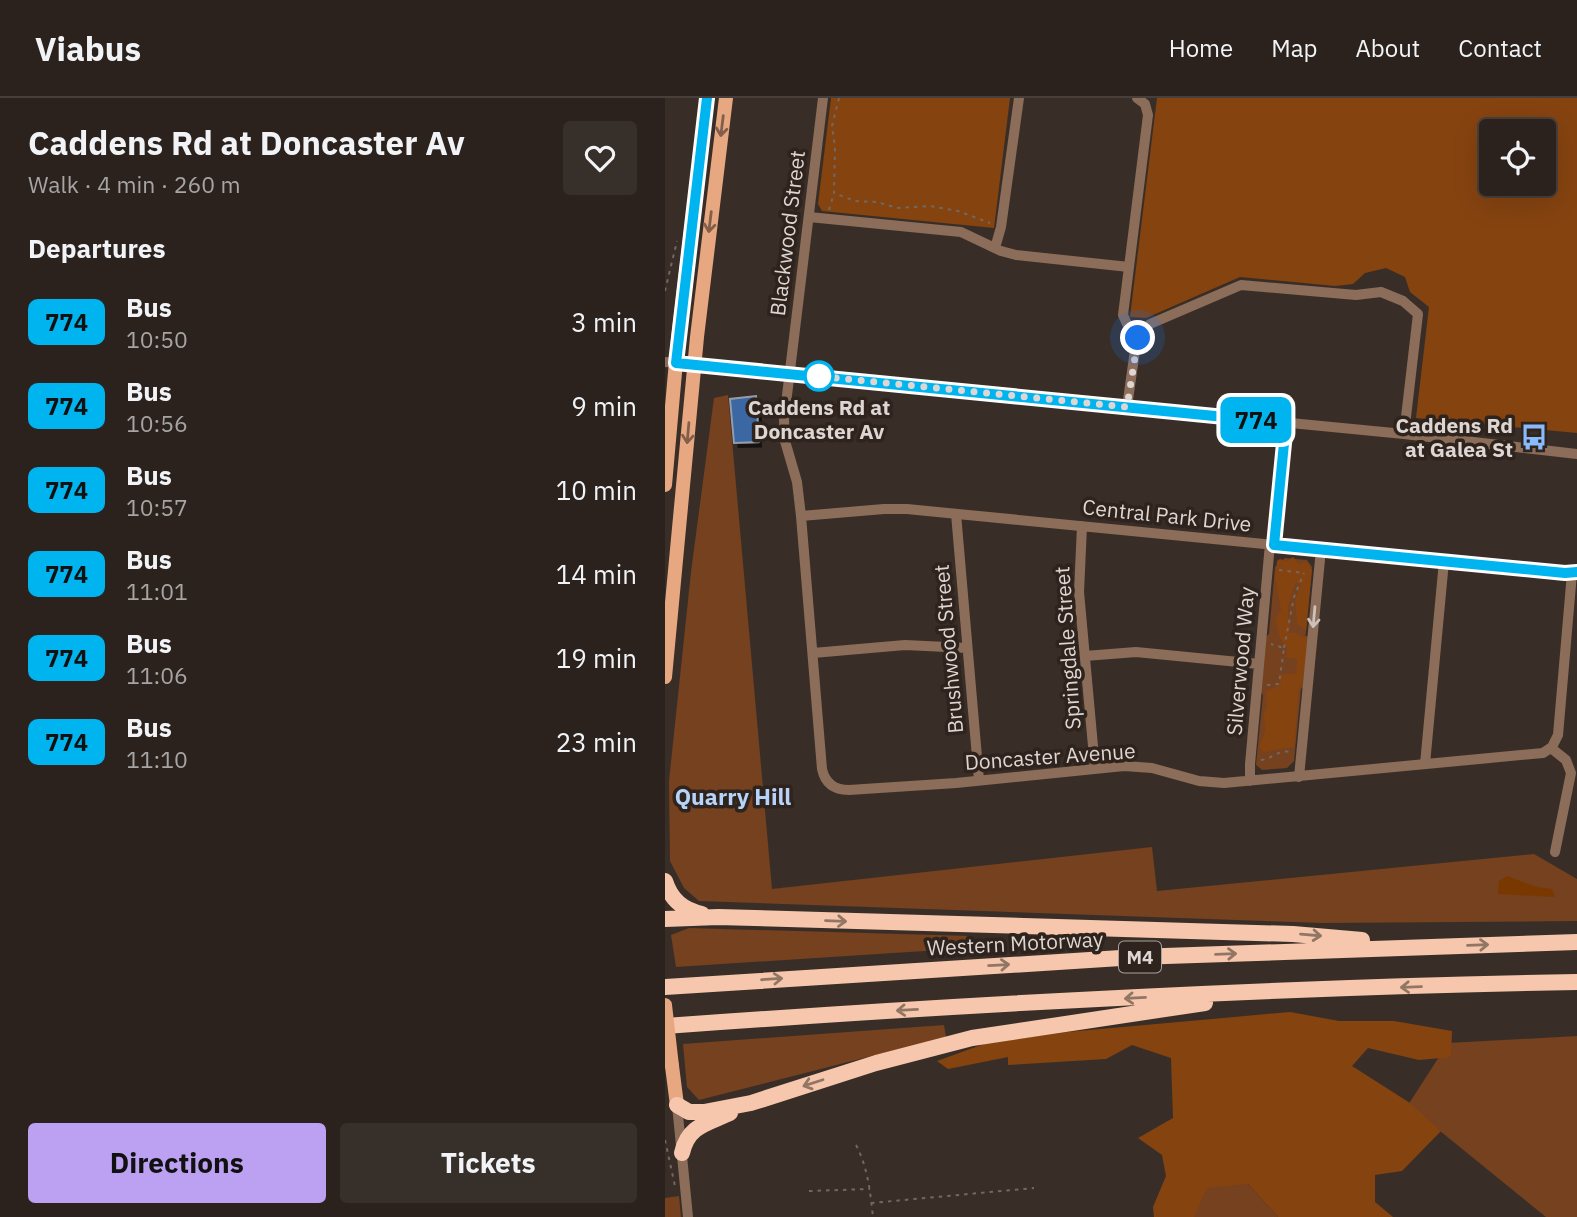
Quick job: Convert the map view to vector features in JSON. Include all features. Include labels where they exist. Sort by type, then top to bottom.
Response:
[{"type":"highway","points":[[665,881],[670,894],[684,907],[718,917]]},
{"type":"highway","points":[[665,919],[718,917],[1293,934],[1431,946]]},
{"type":"highway","name":"Western Motorway","points":[[665,987],[1136,957],[1577,942]]},
{"type":"highway","name":"M4","points":[[665,1026],[1280,991],[1577,982]]},
{"type":"highway","points":[[682,1153],[684,1143],[692,1132],[751,1103],[876,1063],[972,1038],[1280,991]]},
{"type":"highway","points":[[677,1105],[689,1112],[695,1112],[751,1103]]},
{"type":"main road","points":[[665,485],[670,363],[707,98]]},
{"type":"main road","points":[[665,677],[694,365],[726,98]]},
{"type":"main road","points":[[665,1005],[677,1105]]},
{"type":"street","name":"Blackwood Street","points":[[789,373],[823,98]]},
{"type":"street","points":[[995,248],[1000,233],[1019,98]]},
{"type":"street","points":[[1137,98],[1145,104],[1148,115],[1123,316],[1127,324],[1140,334]]},
{"type":"street","points":[[809,217],[961,232],[1016,255],[1129,267]]},
{"type":"street","points":[[1127,407],[1135,347],[1140,334],[1152,323],[1241,285],[1356,295],[1381,292],[1414,308],[1418,314],[1404,434]]},
{"type":"street","points":[[670,363],[1404,434],[1577,454]]},
{"type":"street","name":"Doncaster Avenue","points":[[789,373],[784,414],[785,435],[797,482],[801,516],[822,770],[831,785],[840,790],[1095,768],[1143,767],[1212,783],[1250,781],[1538,754],[1551,748]]},
{"type":"street","name":"Silverwood Way","points":[[1250,781],[1259,664],[1286,423]]},
{"type":"street","name":"Central Park Drive","points":[[801,516],[892,508],[1574,572]]},
{"type":"street","name":"Brushwood Street","points":[[956,514],[979,780]]},
{"type":"street","name":"Springdale Street","points":[[1082,526],[1078,582],[1095,768]]},
{"type":"street","points":[[1299,777],[1321,549]]},
{"type":"street","points":[[1425,764],[1444,561]]},
{"type":"street","points":[[1555,852],[1571,774],[1566,760],[1551,748],[1558,730],[1574,572]]},
{"type":"street","points":[[813,653],[898,645],[967,648]]},
{"type":"street","points":[[1085,656],[1145,652],[1259,664]]},
{"type":"street","points":[[677,1105],[688,1217]]},
{"type":"path","points":[[829,211],[834,193],[835,147],[832,126],[839,98]]},
{"type":"path","points":[[834,193],[855,201],[897,208],[930,206],[958,211],[996,226]]},
{"type":"path","points":[[665,291],[677,239]]},
{"type":"path","points":[[1260,686],[1279,684],[1294,597],[1304,573],[1271,569]]},
{"type":"path","points":[[1263,642],[1284,648]]},
{"type":"path","points":[[1252,761],[1269,759],[1285,751],[1300,755]]},
{"type":"path","points":[[665,1140],[673,1184],[676,1187],[685,1186]]},
{"type":"path","points":[[856,1145],[865,1162],[873,1217]]},
{"type":"path","points":[[871,1203],[1034,1188]]},
{"type":"path","points":[[809,1191],[870,1189]]},
{"type":"shaded area","points":[[831,98],[1010,98],[994,228],[822,211],[818,204]]},
{"type":"shaded area","points":[[1157,98],[1577,98],[1577,433],[1416,418],[1429,307],[1410,292],[1405,277],[1386,268],[1365,273],[1353,284],[1335,286],[1240,277],[1146,318],[1130,317]]},
{"type":"shaded area","points":[[728,395],[772,889],[1152,847],[1157,891],[1534,854],[1577,879],[1577,921],[1323,923],[699,901],[684,888],[670,861],[669,781],[691,572],[714,398]]},
{"type":"shaded area","points":[[1293,557],[1299,564],[1306,562],[1312,570],[1306,631],[1297,624],[1295,601],[1301,584],[1296,583],[1288,610],[1289,633],[1308,636],[1310,639],[1299,688],[1294,747],[1263,752],[1259,747],[1265,732],[1266,691],[1280,685],[1281,674],[1296,674],[1297,659],[1284,657],[1287,647],[1280,639],[1276,620],[1281,609],[1275,579],[1277,561],[1287,561]]},
{"type":"shaded area","points":[[1285,558],[1307,560],[1312,567],[1305,641],[1308,645],[1305,686],[1301,689],[1294,761],[1287,768],[1262,770],[1256,765],[1265,637],[1269,634],[1275,567]]},
{"type":"shaded area","points":[[1507,876],[1536,887],[1552,889],[1555,897],[1498,894],[1499,881]]},
{"type":"shaded area","points":[[689,928],[970,936],[955,949],[676,967],[671,935]]},
{"type":"shaded area","points":[[1290,1012],[1339,1021],[1394,1021],[1452,1031],[1451,1057],[1419,1060],[1368,1048],[1352,1066],[1410,1103],[1441,1131],[1402,1171],[1375,1175],[1375,1202],[1393,1217],[1278,1217],[1248,1184],[1207,1188],[1194,1217],[1154,1217],[1153,1207],[1166,1176],[1162,1155],[1138,1138],[1173,1118],[1171,1058],[1132,1045],[1106,1059],[1008,1065],[1008,1057],[948,1069],[937,1061],[984,1044],[1067,1032]]},
{"type":"shaded area","points":[[944,1025],[946,1037],[699,1100],[687,1087],[683,1044]]},
{"type":"shaded area","points":[[1577,1036],[1577,1217],[1546,1217],[1408,1105],[1448,1043]]},
{"type":"shaded area","points":[[1215,1148],[1278,1217],[1193,1217]]},
{"type":"shaded area","points":[[679,1196],[681,1217],[665,1217],[665,1198]]},
{"type":"building","points":[[756,396],[759,442],[734,443],[730,399]]},
{"type":"bus line","name":"774","points":[[707,98],[676,363],[1286,423],[1274,545],[1577,572]]},
{"type":"place","name":"Caddens Rd at Doncaster Av","points":[[819,376]]},
{"type":"place","name":"Caddens Rd at Galea St","points":[[1534,437]]},
{"type":"district","name":"Quarry Hill","points":[[733,796]]},
{"type":"route","points":[[819,376],[815,376],[1127,407],[1138,338]]}]
